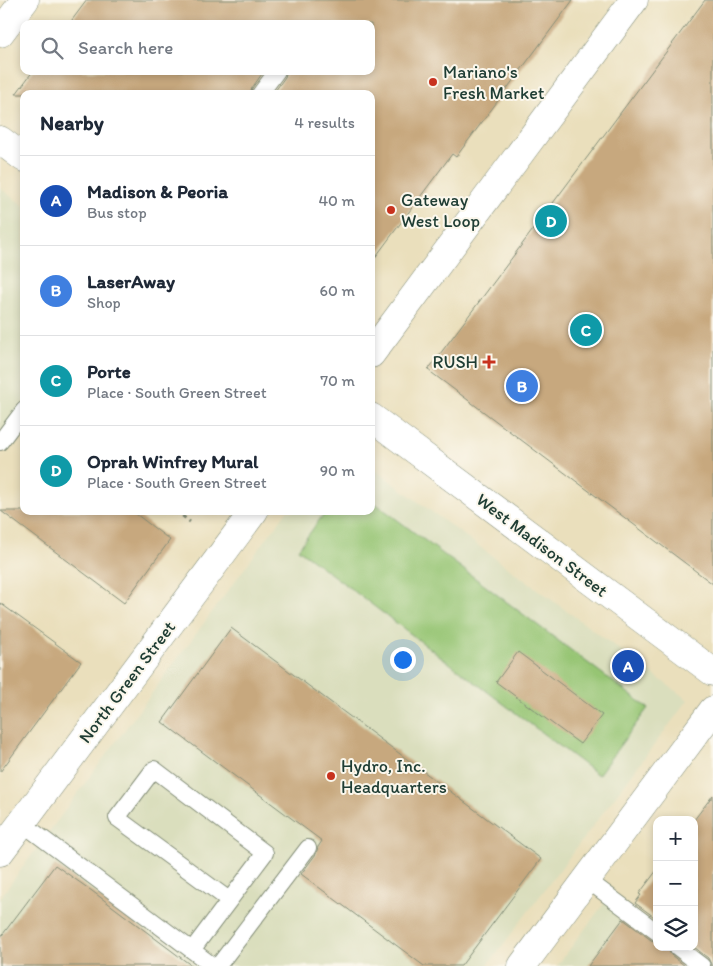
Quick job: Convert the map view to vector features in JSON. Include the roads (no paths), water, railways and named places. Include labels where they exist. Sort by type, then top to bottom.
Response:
[{"type":"street","points":[[0,33],[25,0]]},
{"type":"street","points":[[375,349],[634,0]]},
{"type":"street","points":[[0,140],[20,155]]},
{"type":"street","name":"West Madison Street","points":[[375,420],[713,672]]},
{"type":"street","name":"North Green Street","points":[[0,852],[251,515]]},
{"type":"street","points":[[522,966],[713,710]]},
{"type":"lane","points":[[263,90],[274,75]]},
{"type":"lane","points":[[0,442],[20,415]]},
{"type":"lane","points":[[192,950],[265,852],[154,769],[117,818],[229,900]]},
{"type":"lane","points":[[22,823],[213,966]]},
{"type":"lane","points":[[218,966],[308,848]]},
{"type":"lane","points":[[586,880],[653,929]]},
{"type":"lane","points":[[682,951],[702,966]]},
{"type":"place","name":"Mariano's Fresh Market","points":[[433,82]]},
{"type":"place","name":"Gateway West Loop","points":[[391,210]]},
{"type":"place","name":"Oprah Winfrey Mural","points":[[551,221]]},
{"type":"place","name":"Porte","points":[[586,330]]},
{"type":"place","name":"RUSH","points":[[489,362]]},
{"type":"place","name":"LaserAway","points":[[522,386]]},
{"type":"place","name":"Madison & Peoria","points":[[628,666]]},
{"type":"place","name":"Hydro, Inc. Headquarters","points":[[331,776]]}]
